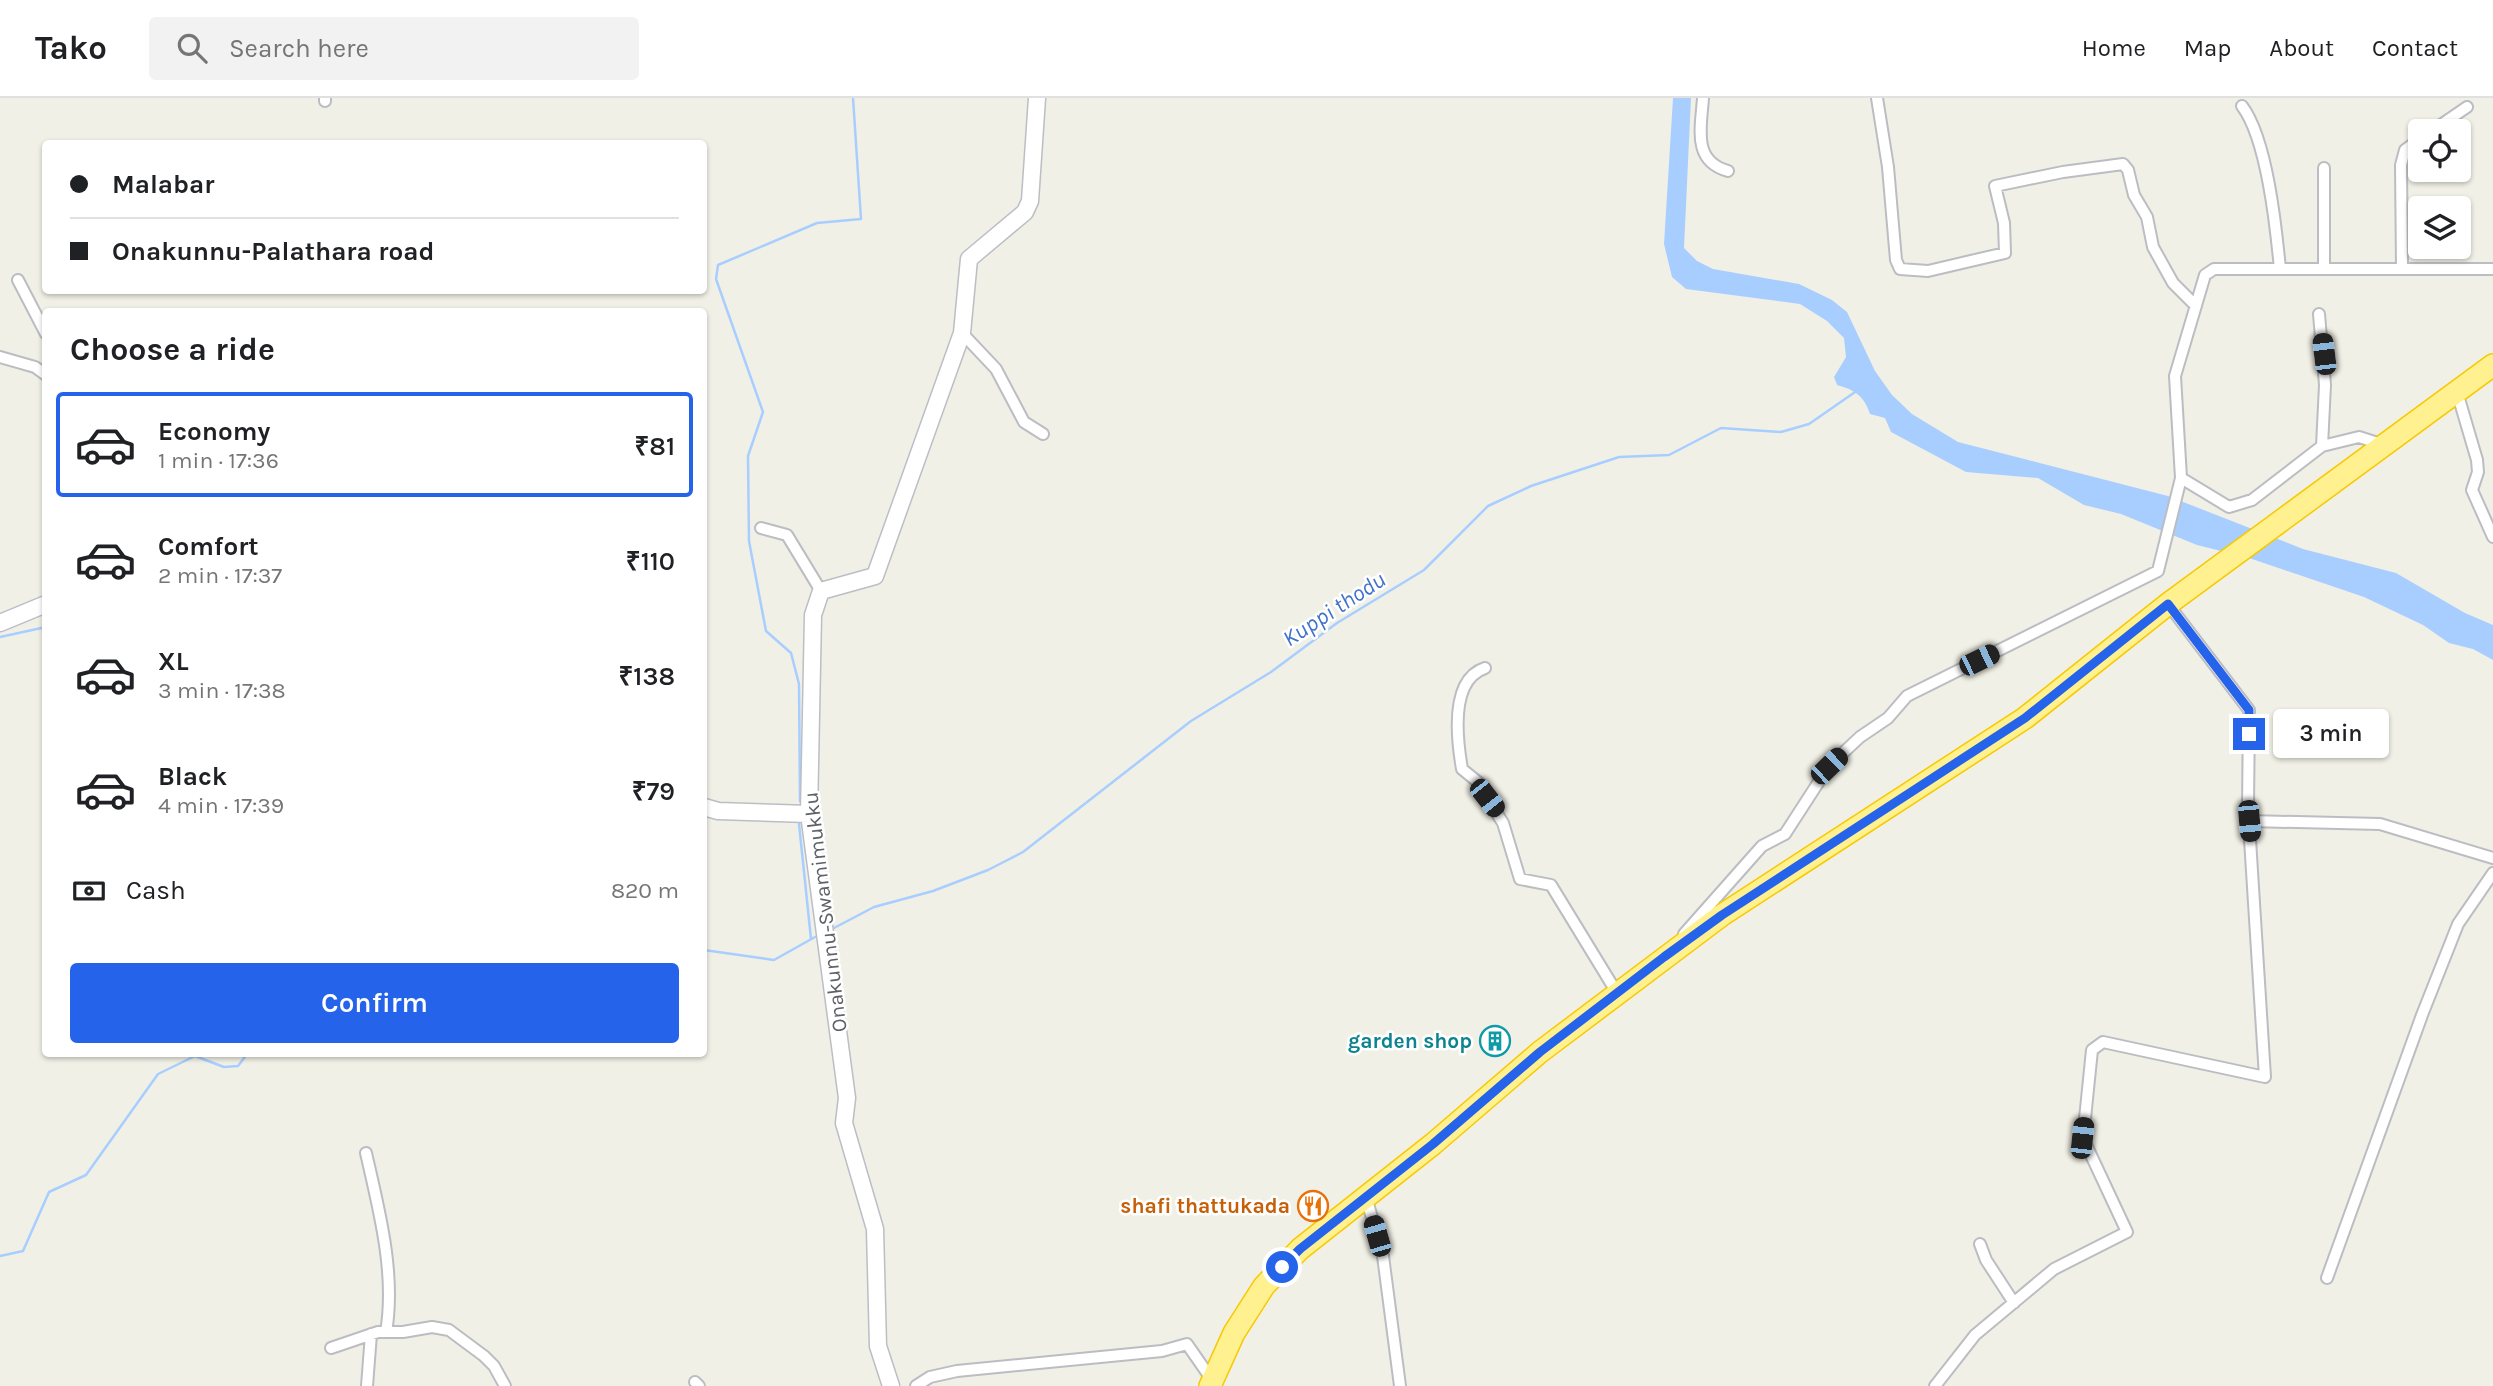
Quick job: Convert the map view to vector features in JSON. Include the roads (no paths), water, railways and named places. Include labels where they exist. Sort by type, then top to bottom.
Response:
[{"type":"highway","points":[[1209,1384],[1234,1333],[1264,1286],[1300,1249],[1540,1052],[1722,915],[2025,718],[2168,604],[2493,365]]},
{"type":"street","points":[[761,528],[787,535],[821,591],[875,576],[962,333],[969,259],[1025,212],[1030,201],[1037,98]]},
{"type":"street","points":[[1703,98],[1700,148],[1709,164],[1728,171]]},
{"type":"street","points":[[1877,98],[1888,167],[1896,260],[1900,269],[1928,271],[2005,253],[2005,233],[1994,186],[2063,172],[2123,164],[2128,170],[2134,195],[2147,217],[2153,247],[2173,284],[2196,306]]},
{"type":"street","points":[[2242,106],[2249,116],[2257,140],[2276,218],[2280,269]]},
{"type":"street","points":[[2450,119],[2467,107]]},
{"type":"street","points":[[2402,268],[2401,165],[2408,148]]},
{"type":"street","points":[[2324,168],[2324,268]]},
{"type":"street","points":[[1664,957],[1762,846],[1785,834],[1829,766],[1860,737],[1888,718],[1907,696],[2158,571],[2181,478],[2175,376],[2205,275],[2214,269],[2493,269]]},
{"type":"street","points":[[18,280],[42,326]]},
{"type":"street","points":[[2319,314],[2325,385],[2322,446]]},
{"type":"street","points":[[962,333],[996,369],[1024,422],[1043,434]]},
{"type":"street","points":[[0,357],[42,372]]},
{"type":"street","points":[[2457,392],[2477,460],[2478,472],[2472,490],[2493,537]]},
{"type":"street","points":[[2181,478],[2229,507],[2252,500],[2322,446],[2359,437],[2384,445]]},
{"type":"street","name":"Onakunnu-Swamimukku","points":[[821,591],[813,615],[809,814],[848,1098],[844,1123],[875,1229],[878,1346],[891,1386]]},
{"type":"street","points":[[1935,1386],[1975,1335],[2054,1269],[2127,1233],[2082,1138],[2092,1050],[2103,1042],[2265,1077],[2249,821],[2249,710],[2168,604]]},
{"type":"street","points":[[0,623],[42,606]]},
{"type":"street","points":[[1485,668],[1474,672],[1464,688],[1459,705],[1458,737],[1462,769],[1484,787],[1487,798],[1503,823],[1520,879],[1551,885],[1617,993]]},
{"type":"street","points":[[707,808],[718,811],[809,814]]},
{"type":"street","points":[[2249,821],[2380,824],[2493,858]]},
{"type":"street","points":[[2327,1278],[2454,935],[2493,873]]},
{"type":"street","points":[[366,1153],[385,1257],[390,1307],[386,1332]]},
{"type":"street","points":[[1366,1197],[1383,1256],[1400,1386]]},
{"type":"street","points":[[1980,1244],[1986,1260],[2014,1303]]},
{"type":"street","points":[[331,1348],[371,1334],[432,1327],[449,1330],[494,1366],[505,1386]]},
{"type":"street","points":[[367,1386],[371,1334]]},
{"type":"street","points":[[915,1386],[930,1377],[957,1371],[1161,1351],[1187,1344],[1209,1384]]},
{"type":"water","points":[[1673,98],[1691,98],[1684,248],[1697,261],[1713,269],[1799,284],[1832,300],[1847,312],[1875,371],[1892,395],[1912,414],[1958,442],[2168,496],[2303,549],[2396,573],[2465,613],[2493,625],[2493,660],[2473,649],[2449,643],[2423,625],[2364,597],[2249,558],[2197,545],[2121,514],[2084,505],[2038,478],[1966,472],[1891,432],[1885,418],[1870,414],[1858,395],[1837,385],[1834,377],[1846,357],[1844,338],[1827,321],[1800,304],[1686,289],[1672,277],[1664,244]]},
{"type":"waterway","points":[[800,801],[799,684],[791,653],[766,631],[749,541],[748,456],[763,412],[716,279],[718,265],[817,223],[861,219],[853,98]]},
{"type":"waterway","name":"Kuppi thodu","points":[[834,928],[874,907],[933,891],[988,870],[1023,852],[1191,721],[1271,672],[1337,623],[1424,570],[1488,506],[1531,486],[1619,457],[1669,455],[1721,428],[1781,432],[1809,424],[1858,390]]},
{"type":"waterway","points":[[0,637],[42,628]]},
{"type":"waterway","points":[[799,824],[811,939]]},
{"type":"waterway","points":[[707,950],[774,960],[815,937]]},
{"type":"waterway","points":[[0,1256],[23,1251],[49,1192],[86,1175],[158,1074],[193,1057]]},
{"type":"waterway","points":[[198,1057],[224,1067],[238,1066],[245,1057]]},
{"type":"place","name":"garden shop","points":[[1495,1041]]},
{"type":"place","name":"shafi thattukada","points":[[1313,1206]]}]
